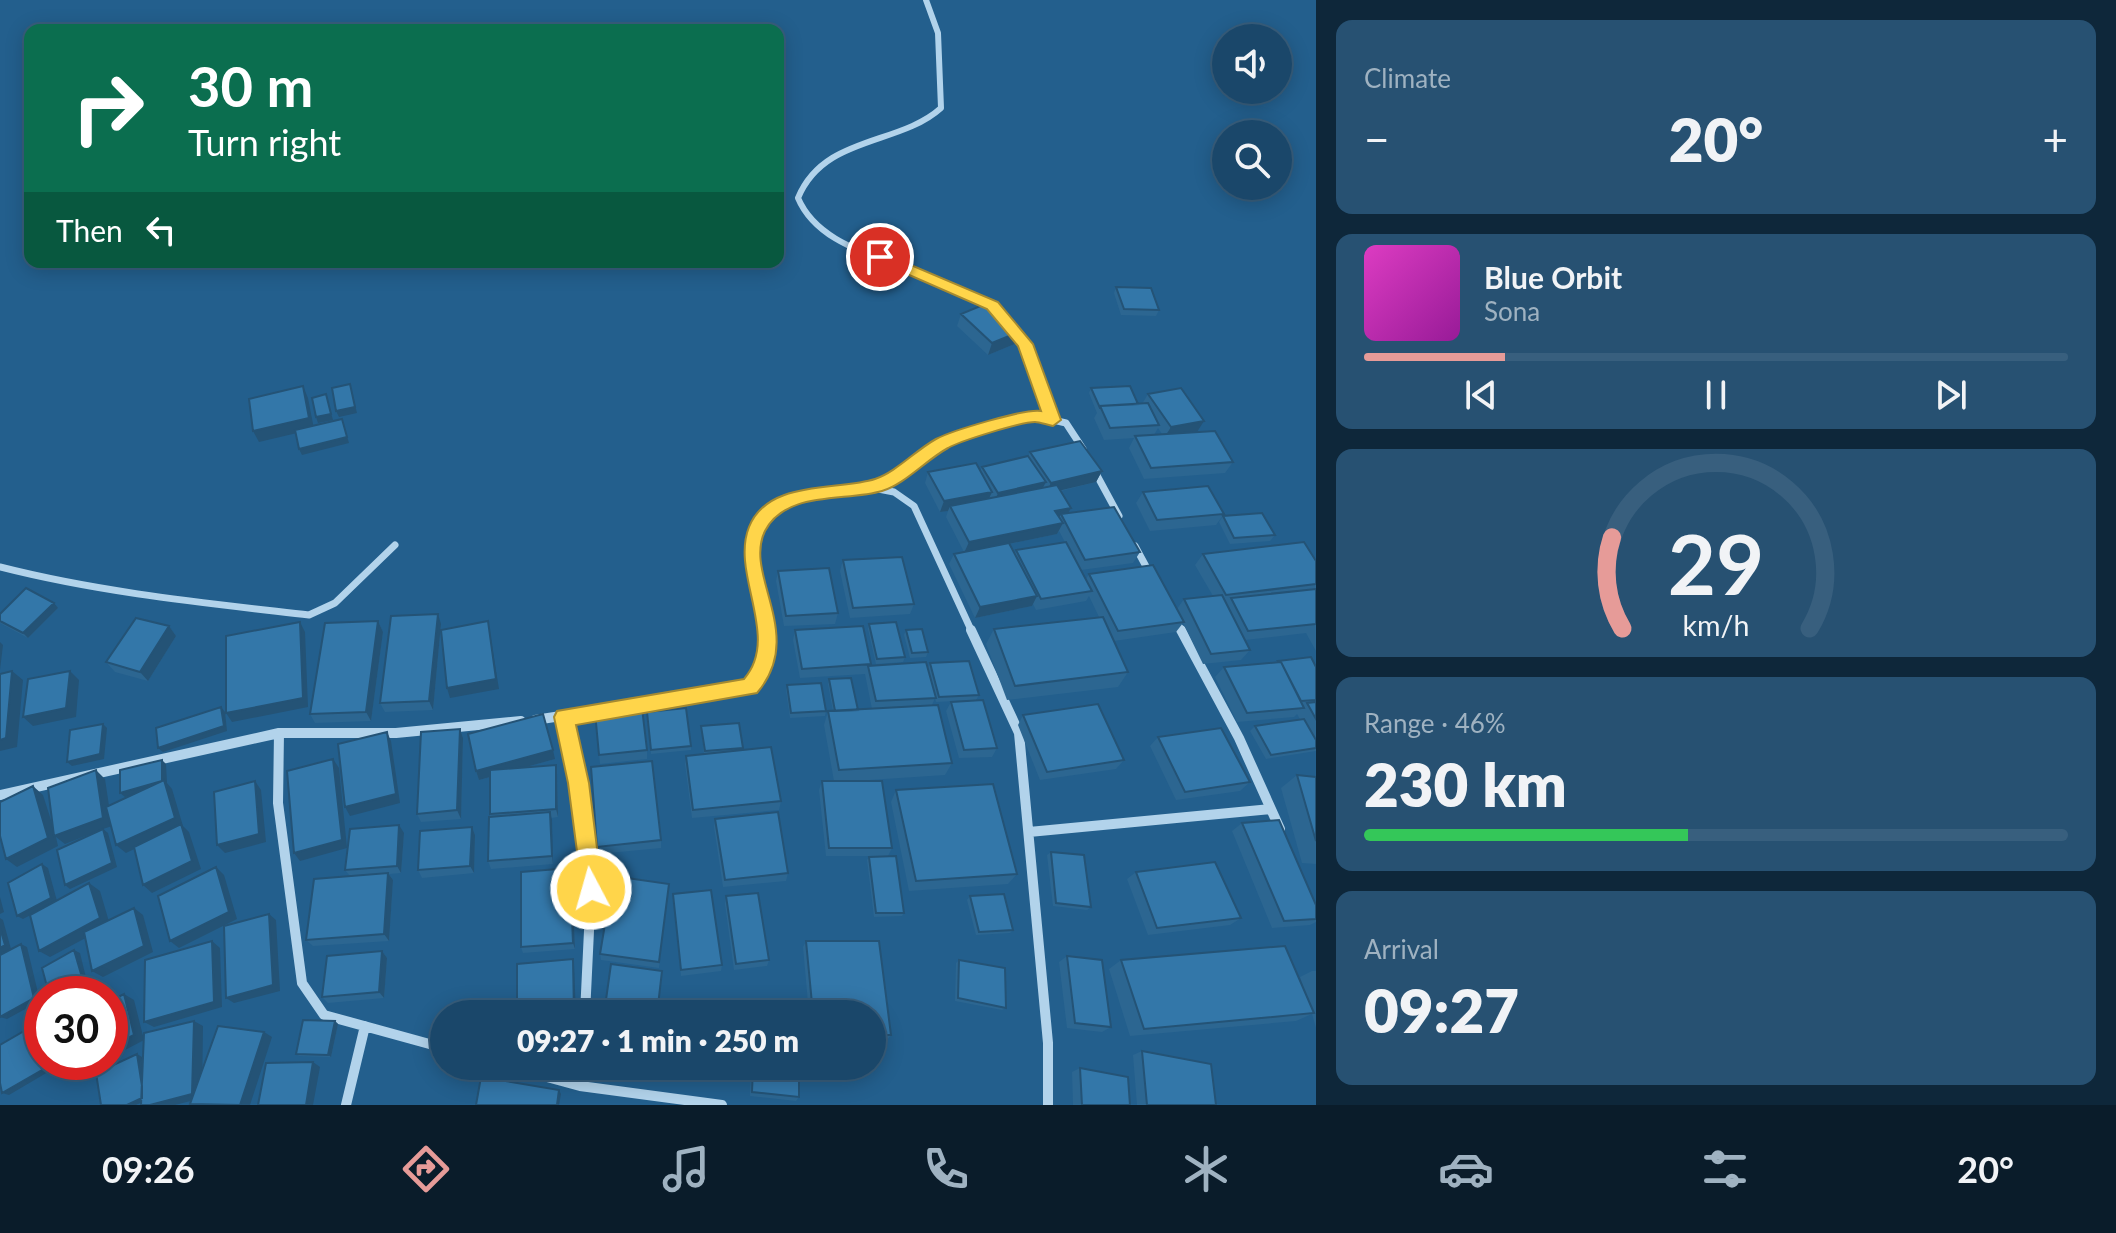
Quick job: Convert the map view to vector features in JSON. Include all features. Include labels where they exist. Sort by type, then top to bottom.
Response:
[{"type":"street","points":[[926,0],[938,33],[941,108],[931,117],[832,158],[802,181],[797,193],[800,211],[816,229],[835,239],[966,293],[993,306],[1002,315]]},
{"type":"street","points":[[1012,324],[1032,359],[1053,420]]},
{"type":"street","points":[[0,795],[279,733],[396,733],[564,717],[750,687],[764,670],[765,656],[763,596],[751,547],[758,526],[775,510],[805,495],[879,485],[944,442],[1036,416],[1066,423],[1126,529]]},
{"type":"street","points":[[879,485],[901,495],[914,506],[1019,733],[1048,1043],[1048,1105]]},
{"type":"street","points":[[1133,543],[1156,585]]},
{"type":"street","points":[[0,567],[62,583],[134,595],[309,615],[335,603],[395,545]]},
{"type":"street","points":[[1171,613],[1239,738],[1284,837]]},
{"type":"street","points":[[564,717],[579,783],[591,889],[586,1000]]},
{"type":"street","points":[[279,733],[278,803],[302,983],[324,1015],[430,1044]]},
{"type":"street","points":[[1029,832],[1271,809]]},
{"type":"street","points":[[346,1105],[365,1026]]},
{"type":"street","points":[[558,1080],[580,1086],[722,1105]]},
{"type":"street","points":[[580,1080],[580,1086]]},
{"type":"building","points":[[1116,287],[1151,288],[1159,310],[1124,309]]},
{"type":"building","points":[[990,302],[1021,331],[992,343],[961,314]]},
{"type":"building","points":[[350,384],[355,407],[336,411],[332,388]]},
{"type":"building","points":[[303,386],[309,418],[253,431],[249,399]]},
{"type":"building","points":[[1130,386],[1138,404],[1101,408],[1100,408],[1091,388]]},
{"type":"building","points":[[1181,388],[1204,421],[1171,427],[1148,394]]},
{"type":"building","points":[[326,394],[331,414],[316,417],[312,398]]},
{"type":"building","points":[[1148,403],[1159,425],[1110,428],[1100,406]]},
{"type":"building","points":[[342,419],[347,437],[299,449],[295,430]]},
{"type":"building","points":[[1215,431],[1233,462],[1151,468],[1135,436]]},
{"type":"building","points":[[1080,441],[1102,471],[1051,483],[1030,452]]},
{"type":"building","points":[[1028,456],[1046,482],[998,493],[982,467]]},
{"type":"building","points":[[976,463],[992,492],[944,501],[928,472]]},
{"type":"building","points":[[1057,485],[1071,508],[1055,511],[1063,523],[969,542],[950,506]]},
{"type":"building","points":[[1208,486],[1224,514],[1157,520],[1143,492]]},
{"type":"building","points":[[1114,507],[1140,552],[1085,560],[1061,514]]},
{"type":"building","points":[[1262,513],[1275,535],[1234,538],[1223,516]]},
{"type":"building","points":[[1066,542],[1092,591],[1041,599],[1016,550]]},
{"type":"building","points":[[1304,542],[1316,561],[1316,584],[1226,595],[1203,554]]},
{"type":"building","points":[[1009,543],[1037,596],[980,607],[954,554]]},
{"type":"building","points":[[902,557],[914,604],[853,608],[843,560]]},
{"type":"building","points":[[1153,565],[1184,622],[1118,631],[1089,574]]},
{"type":"building","points":[[829,568],[838,613],[786,616],[778,571]]},
{"type":"building","points":[[26,588],[54,603],[23,633],[0,621],[0,614]]},
{"type":"building","points":[[1316,589],[1316,624],[1248,631],[1231,598]]},
{"type":"building","points":[[1222,595],[1250,650],[1211,654],[1184,599]]},
{"type":"building","points":[[438,614],[429,701],[380,703],[391,616]]},
{"type":"building","points":[[1103,617],[1128,672],[1015,686],[994,629]]},
{"type":"building","points":[[136,618],[169,626],[140,672],[106,662]]},
{"type":"building","points":[[378,621],[366,712],[310,714],[325,623]]},
{"type":"building","points":[[488,621],[496,679],[447,688],[441,630]]},
{"type":"building","points":[[300,622],[303,698],[226,713],[226,636]]},
{"type":"building","points":[[896,622],[905,657],[877,659],[869,624]]},
{"type":"building","points":[[863,626],[871,664],[802,669],[795,630]]},
{"type":"building","points":[[922,629],[928,652],[912,653],[906,630]]},
{"type":"building","points":[[1311,657],[1316,667],[1316,700],[1301,701],[1278,661]]},
{"type":"building","points":[[969,661],[979,695],[939,697],[930,663]]},
{"type":"building","points":[[926,662],[936,698],[876,701],[868,666]]},
{"type":"building","points":[[1281,662],[1304,708],[1247,713],[1224,667]]},
{"type":"building","points":[[12,671],[6,738],[0,740],[0,674]]},
{"type":"building","points":[[70,671],[66,708],[23,717],[28,679]]},
{"type":"building","points":[[851,678],[858,710],[835,711],[829,679]]},
{"type":"building","points":[[821,683],[826,711],[791,713],[787,685]]},
{"type":"building","points":[[983,700],[997,748],[964,750],[951,702]]},
{"type":"building","points":[[1316,702],[1316,719],[1307,703]]},
{"type":"building","points":[[1098,704],[1124,760],[1047,772],[1023,715]]},
{"type":"building","points":[[938,705],[952,763],[839,770],[828,711]]},
{"type":"building","points":[[221,707],[224,726],[158,748],[156,728]]},
{"type":"building","points":[[642,708],[647,750],[599,755],[595,712]]},
{"type":"building","points":[[686,708],[691,746],[651,750],[647,712]]},
{"type":"building","points":[[543,714],[553,750],[476,771],[468,734]]},
{"type":"building","points":[[1304,719],[1316,740],[1316,748],[1271,755],[1255,726]]},
{"type":"building","points":[[739,723],[743,748],[705,751],[701,726]]},
{"type":"building","points":[[103,724],[100,754],[67,762],[70,730]]},
{"type":"building","points":[[1221,728],[1250,782],[1185,792],[1158,737]]},
{"type":"building","points":[[460,729],[457,810],[417,814],[421,732]]},
{"type":"building","points":[[387,732],[396,794],[345,807],[338,744]]},
{"type":"building","points":[[771,747],[781,801],[693,810],[686,756]]},
{"type":"building","points":[[333,759],[342,840],[294,853],[287,771]]},
{"type":"building","points":[[162,760],[162,781],[120,793],[120,770]]},
{"type":"building","points":[[652,761],[661,840],[597,847],[591,767]]},
{"type":"building","points":[[556,765],[556,809],[490,814],[490,770]]},
{"type":"building","points":[[96,770],[103,818],[54,836],[48,788]]},
{"type":"building","points":[[1297,775],[1316,777],[1316,841]]},
{"type":"building","points":[[164,780],[175,818],[116,845],[106,807]]},
{"type":"building","points":[[255,781],[259,834],[217,845],[214,792]]},
{"type":"building","points":[[822,781],[882,781],[892,848],[829,848]]},
{"type":"building","points":[[993,784],[1017,874],[916,881],[896,790]]},
{"type":"building","points":[[33,786],[48,838],[6,859],[0,836],[0,802]]},
{"type":"building","points":[[550,812],[552,856],[488,861],[489,817]]},
{"type":"building","points":[[778,812],[788,873],[725,880],[715,819]]},
{"type":"building","points":[[1279,820],[1316,905],[1316,919],[1284,921],[1242,823]]},
{"type":"building","points":[[181,824],[192,861],[143,885],[134,847]]},
{"type":"building","points":[[399,825],[397,866],[345,870],[350,829]]},
{"type":"building","points":[[472,827],[470,866],[418,870],[420,831]]},
{"type":"building","points":[[103,829],[112,863],[65,885],[57,850]]},
{"type":"building","points":[[1051,852],[1084,855],[1091,907],[1056,903]]},
{"type":"building","points":[[896,856],[904,913],[876,913],[869,857]]},
{"type":"building","points":[[1215,862],[1241,918],[1157,928],[1136,872]]},
{"type":"building","points":[[42,864],[51,898],[17,916],[8,883]]},
{"type":"building","points":[[216,867],[229,912],[170,941],[158,896]]},
{"type":"building","points":[[570,868],[573,943],[521,947],[521,872]]},
{"type":"building","points":[[388,873],[384,934],[306,940],[314,879]]},
{"type":"building","points":[[613,876],[669,884],[659,962],[600,954]]},
{"type":"building","points":[[89,883],[100,918],[39,951],[30,915]]},
{"type":"building","points":[[711,890],[722,965],[681,970],[673,894]]},
{"type":"building","points":[[758,893],[769,960],[736,964],[726,896]]},
{"type":"building","points":[[1004,894],[1013,930],[979,932],[970,896]]},
{"type":"building","points":[[134,908],[144,946],[92,971],[84,932]]},
{"type":"building","points":[[269,914],[273,985],[226,998],[224,926]]},
{"type":"building","points":[[0,928],[5,945],[0,948]]},
{"type":"building","points":[[212,941],[214,1002],[144,1022],[145,960]]},
{"type":"building","points":[[806,941],[879,941],[891,1035],[886,1035],[886,1000],[812,1000]]},
{"type":"building","points":[[21,944],[29,976],[24,976],[24,1004],[0,1017],[0,955]]},
{"type":"building","points":[[1285,946],[1314,1013],[1144,1029],[1121,960]]},
{"type":"building","points":[[74,950],[82,976],[44,976],[42,968]]},
{"type":"building","points":[[382,951],[379,992],[322,997],[327,956]]},
{"type":"building","points":[[1067,956],[1102,960],[1111,1027],[1075,1023]]},
{"type":"building","points":[[573,959],[574,1000],[517,1000],[517,964]]},
{"type":"building","points":[[959,960],[1005,968],[1006,1008],[958,998]]},
{"type":"building","points":[[611,964],[662,971],[659,1000],[606,1000]]},
{"type":"building","points":[[128,1010],[134,1035],[128,1038]]},
{"type":"building","points":[[303,1020],[335,1021],[328,1055],[296,1054]]},
{"type":"building","points":[[194,1021],[192,1094],[141,1105],[144,1033]]},
{"type":"building","points":[[218,1026],[264,1032],[240,1105],[190,1104]]},
{"type":"building","points":[[24,1031],[25,1080],[2,1093],[0,1083],[0,1045]]},
{"type":"building","points":[[1142,1051],[1211,1064],[1216,1105],[1147,1105]]},
{"type":"building","points":[[137,1054],[142,1098],[127,1105],[101,1105],[97,1080],[128,1080],[128,1058]]},
{"type":"building","points":[[313,1062],[306,1105],[258,1105],[266,1063]]},
{"type":"building","points":[[1080,1068],[1128,1077],[1130,1105],[1082,1105]]},
{"type":"building","points":[[480,1080],[559,1090],[557,1105],[476,1105]]},
{"type":"building","points":[[752,1080],[799,1080],[799,1097],[752,1092]]},
{"type":"route","points":[[591,889],[579,783],[564,717],[750,687],[764,670],[767,628],[751,547],[758,526],[775,510],[805,495],[879,485],[944,442],[1036,416],[1053,420],[1025,344],[1012,324],[993,306],[880,257]]}]
